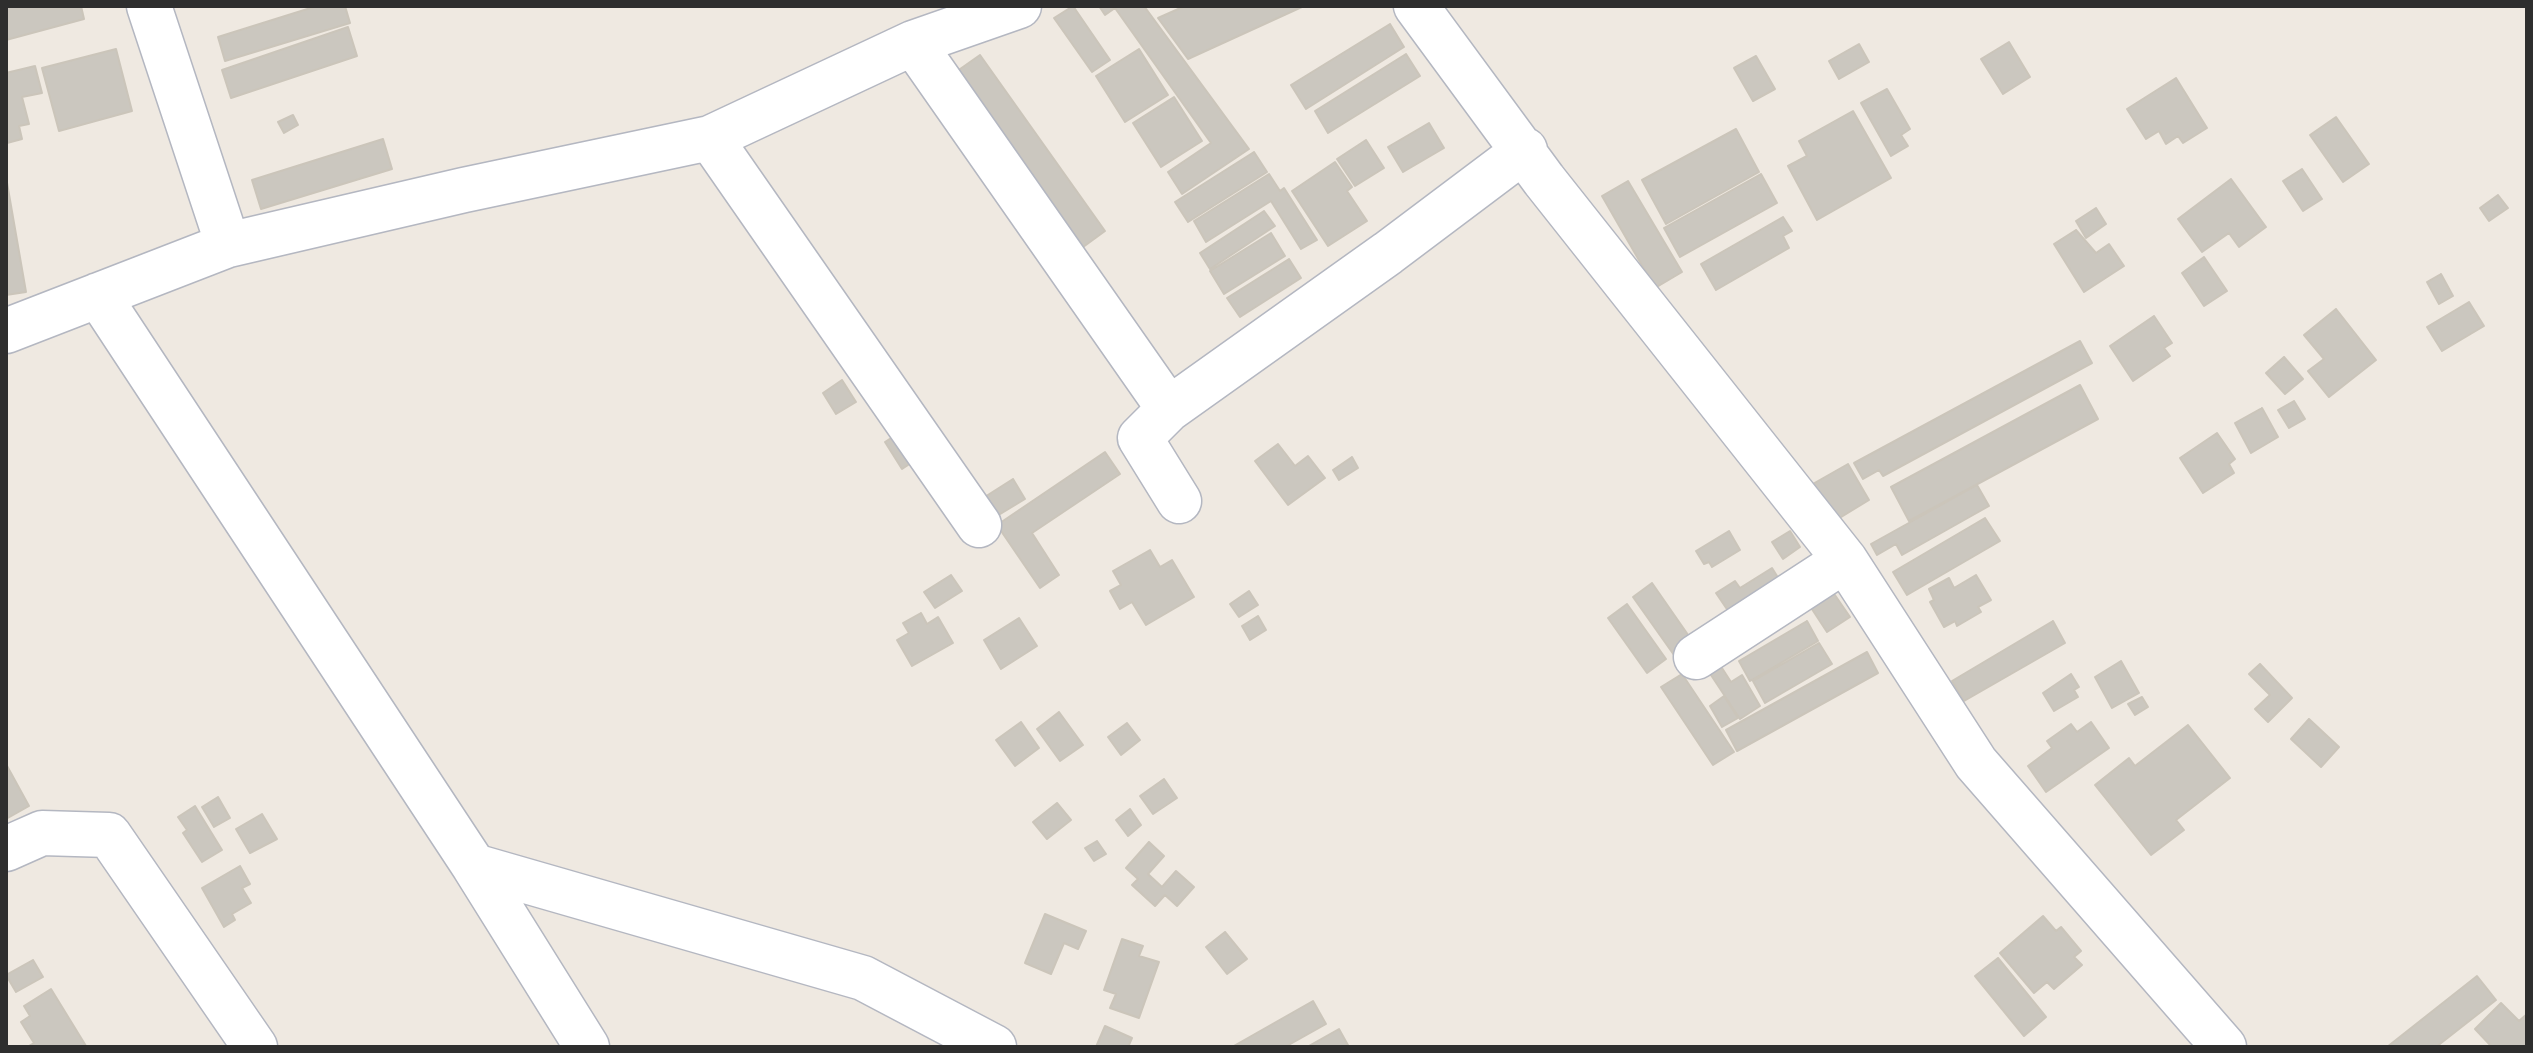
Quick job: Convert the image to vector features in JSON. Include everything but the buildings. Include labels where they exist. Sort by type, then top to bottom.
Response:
[{"type":"street","points":[[149,6],[228,245]]},
{"type":"street","points":[[1416,6],[1525,150],[1544,180],[1845,560],[1976,763],[2224,1047]]},
{"type":"street","points":[[6,331],[228,245],[464,190],[710,138],[913,43],[1016,7]]},
{"type":"street","points":[[913,43],[1169,409]]},
{"type":"street","points":[[710,138],[979,525]]},
{"type":"street","points":[[1179,501],[1140,438],[1169,409],[1388,253],[1525,150]]},
{"type":"street","points":[[98,295],[474,866],[587,1047]]},
{"type":"street","points":[[1696,657],[1845,560]]},
{"type":"street","points":[[6,849],[42,833],[109,835],[255,1047]]},
{"type":"street","points":[[474,866],[863,978],[994,1047]]}]
